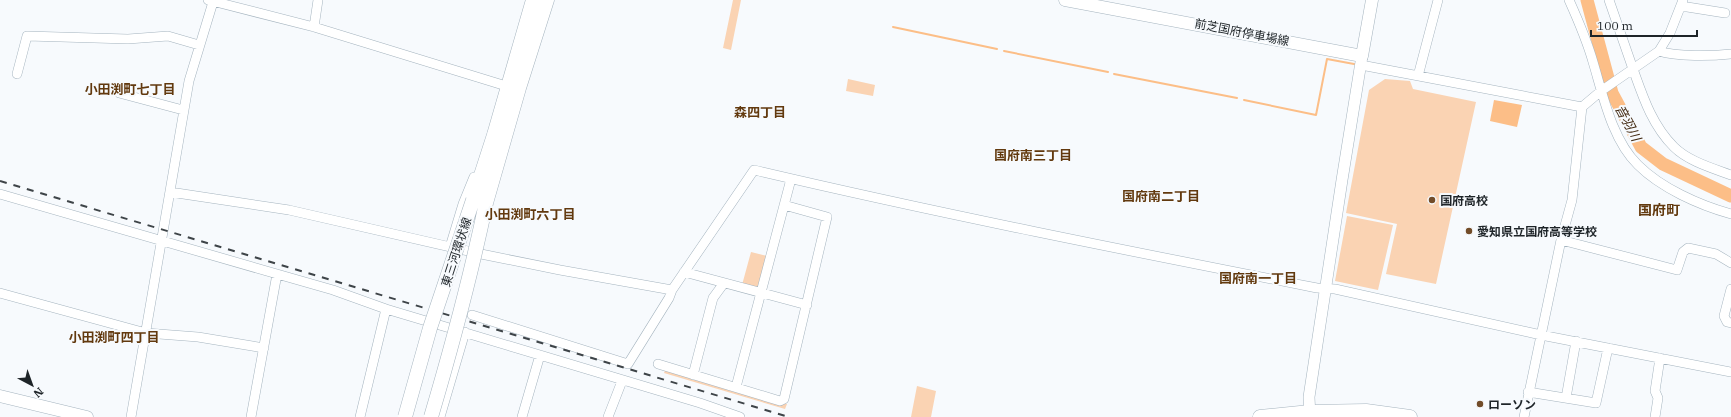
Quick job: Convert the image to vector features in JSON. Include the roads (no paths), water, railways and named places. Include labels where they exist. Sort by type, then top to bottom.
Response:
[{"type":"main road","name":"前芝国府停車場線","points":[[1065,0],[1362,60]]},
{"type":"main road","points":[[1362,60],[1372,0]]},
{"type":"main road","name":"東三河環状線","points":[[405,417],[430,328],[479,201],[510,86],[538,5]]},
{"type":"main road","name":"東三河環状線","points":[[413,417],[444,308],[500,136],[510,86]]},
{"type":"main road","name":"東三河環状線","points":[[431,417],[457,329],[473,263],[479,201]]},
{"type":"main road","points":[[0,396],[87,417]]},
{"type":"main road","points":[[1260,417],[1366,411],[1410,417]]},
{"type":"street","points":[[314,27],[318,0]]},
{"type":"street","points":[[1418,76],[1438,0]]},
{"type":"street","points":[[1569,0],[1603,89],[1618,137],[1637,164],[1658,182],[1682,195],[1731,214]]},
{"type":"street","points":[[1609,0],[1632,70],[1646,106],[1660,130],[1674,148],[1690,158],[1731,175]]},
{"type":"street","points":[[131,417],[189,81],[210,1],[314,27],[510,86],[463,204],[450,247]]},
{"type":"street","points":[[1524,417],[1528,392],[1572,200],[1582,107],[1603,89],[1659,51],[1670,34],[1682,3],[1725,13]]},
{"type":"street","points":[[481,254],[492,206],[540,38],[538,5]]},
{"type":"street","points":[[17,74],[27,36],[128,39],[168,36],[199,45]]},
{"type":"street","points":[[1659,51],[1668,54],[1731,54]]},
{"type":"street","points":[[1310,415],[1309,397],[1362,60],[1418,76],[1582,107]]},
{"type":"street","points":[[119,93],[184,110]]},
{"type":"street","points":[[472,315],[628,364],[669,298],[672,290],[754,170],[981,220],[1213,268],[1368,296],[1383,301],[1541,335],[1660,358],[1666,361],[1731,372]]},
{"type":"street","points":[[736,388],[791,179]]},
{"type":"street","points":[[170,192],[289,210],[481,254],[672,290]]},
{"type":"street","points":[[0,194],[161,242],[333,290],[386,310],[465,332],[622,381],[700,403],[740,417]]},
{"type":"street","points":[[658,364],[780,401],[784,399],[828,217],[784,205]]},
{"type":"street","points":[[1562,240],[1677,270],[1683,252],[1688,248],[1716,254],[1731,263]]},
{"type":"street","points":[[684,272],[807,305]]},
{"type":"street","points":[[251,417],[277,274]]},
{"type":"street","points":[[693,375],[713,298],[724,283]]},
{"type":"street","points":[[1731,289],[1724,316],[1727,322],[1731,323]]},
{"type":"street","points":[[0,293],[146,333],[198,336],[264,348]]},
{"type":"street","points":[[360,417],[386,310]]},
{"type":"street","points":[[440,417],[465,332]]},
{"type":"street","points":[[1566,398],[1576,341]]},
{"type":"street","points":[[1528,392],[1596,403],[1608,348]]},
{"type":"street","points":[[522,417],[540,355]]},
{"type":"street","points":[[1655,417],[1658,398],[1655,391],[1660,358]]},
{"type":"street","points":[[608,417],[622,381]]},
{"type":"waterway","name":"音羽川","points":[[1587,0],[1612,93],[1641,147],[1663,164],[1731,196]]},
{"type":"waterway","points":[[893,27],[997,49]]},
{"type":"waterway","points":[[1004,51],[1108,72]]},
{"type":"waterway","points":[[1244,100],[1316,115],[1327,59],[1354,64]]},
{"type":"waterway","points":[[1114,74],[1237,98]]},
{"type":"railway","points":[[0,181],[789,417]]},
{"type":"place","name":"国府高校","points":[[1432,200]]},
{"type":"place","name":"愛知県立国府高等学校","points":[[1469,231]]},
{"type":"place","name":"ローソン","points":[[1480,404]]},
{"type":"district","name":"小田渕町七丁目","points":[[130,89]]},
{"type":"district","name":"森四丁目","points":[[760,112]]},
{"type":"district","name":"国府南三丁目","points":[[1033,155]]},
{"type":"district","name":"国府南二丁目","points":[[1161,196]]},
{"type":"district","name":"国府町","points":[[1659,210]]},
{"type":"district","name":"小田渕町六丁目","points":[[530,214]]},
{"type":"district","name":"国府南一丁目","points":[[1258,278]]},
{"type":"district","name":"小田渕町四丁目","points":[[114,337]]}]
